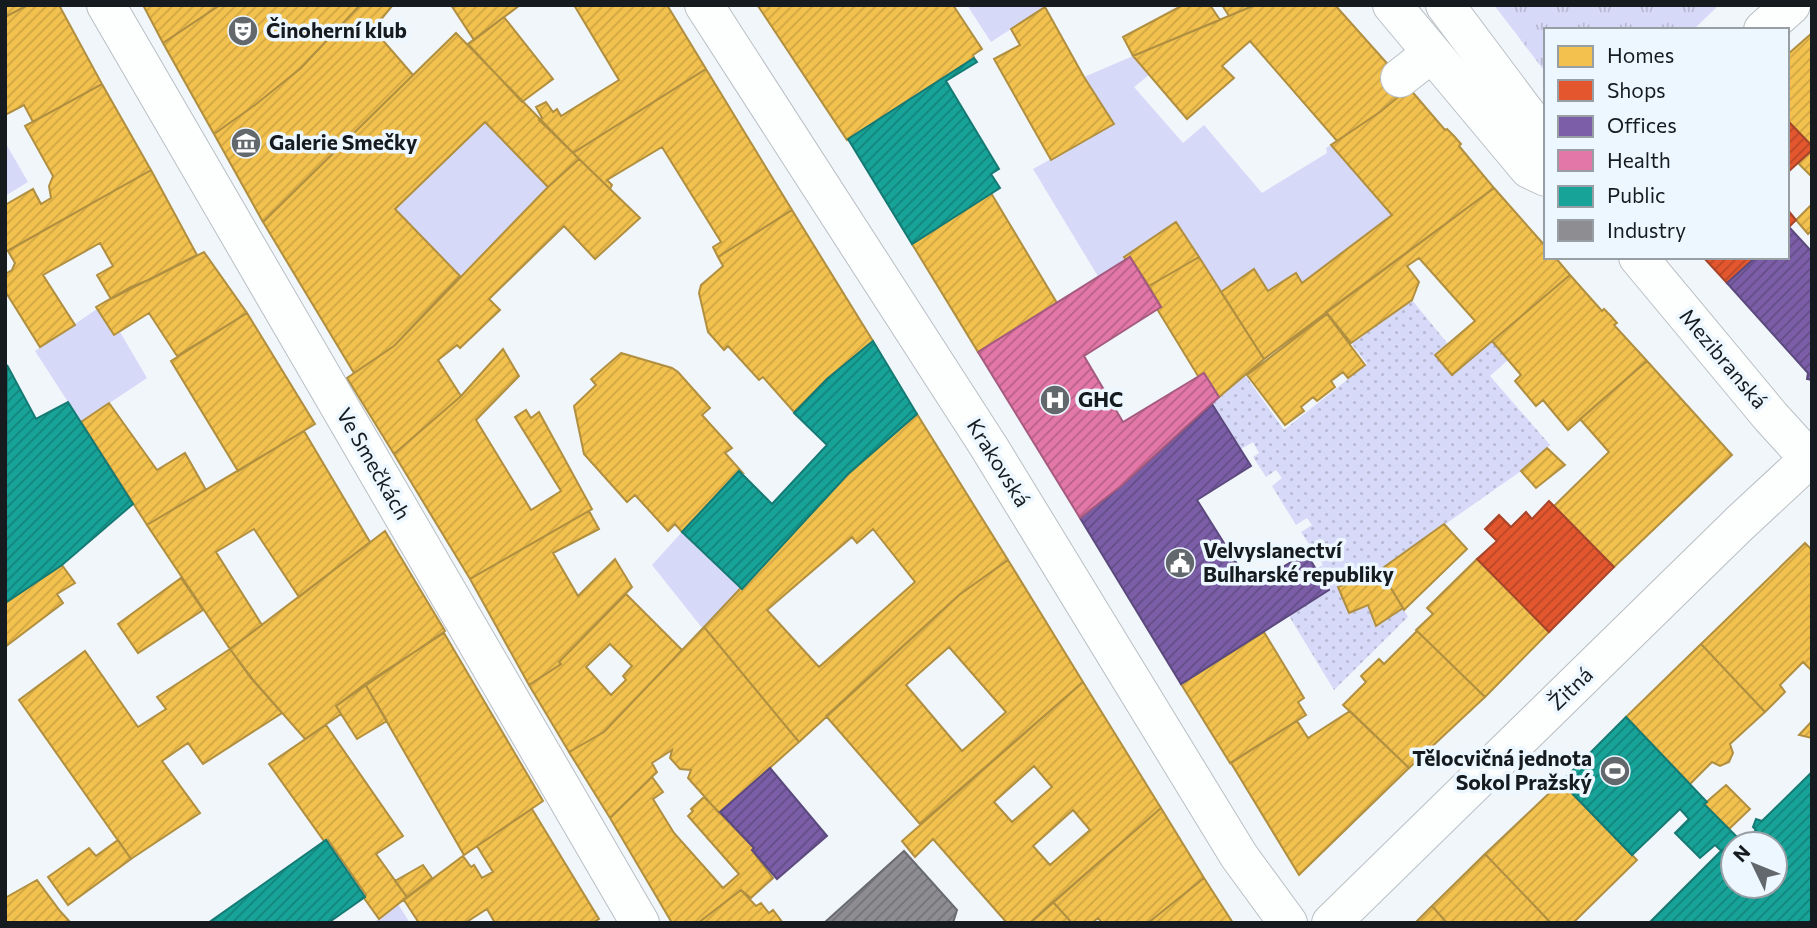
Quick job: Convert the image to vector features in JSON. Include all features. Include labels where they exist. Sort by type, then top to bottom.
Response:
[{"type":"street","name":"Ve Smečkách","points":[[106,5],[640,923]]},
{"type":"street","name":"Krakovská","points":[[704,5],[989,447],[1239,856],[1288,923]]},
{"type":"street","points":[[1392,5],[1529,169],[1544,176]]},
{"type":"street","points":[[1445,5],[1544,137]]},
{"type":"street","points":[[1765,28],[1791,5]]},
{"type":"street","points":[[1400,78],[1432,53]]},
{"type":"street","name":"Mezibranská","points":[[1640,259],[1771,417],[1811,459]]},
{"type":"street","name":"Žitná","points":[[1331,923],[1721,542],[1811,459]]},
{"type":"green space","points":[[967,5],[1044,5],[1045,7],[991,42]]},
{"type":"green space","points":[[1494,5],[1719,5],[1695,28],[1544,28],[1544,70]]},
{"type":"green space","points":[[1133,56],[1149,75],[1134,87],[1183,143],[1204,125],[1262,193],[1327,153],[1326,148],[1331,145],[1392,215],[1302,283],[1296,273],[1268,291],[1254,269],[1221,292],[1176,222],[1124,256],[1126,260],[1099,278],[1033,169],[1114,124],[1084,77]]},
{"type":"green space","points":[[485,122],[548,187],[460,276],[395,209]]},
{"type":"green space","points":[[5,142],[28,182],[5,196]]},
{"type":"green space","points":[[1412,300],[1448,344],[1435,355],[1452,375],[1492,341],[1508,360],[1490,376],[1550,445],[1521,471],[1380,570],[1338,587],[1349,612],[1368,605],[1376,626],[1403,608],[1408,617],[1334,690],[1289,616],[1329,590],[1316,569],[1323,565],[1301,532],[1312,525],[1307,518],[1296,525],[1272,486],[1282,478],[1276,470],[1266,477],[1253,457],[1259,453],[1253,442],[1241,449],[1212,404],[1245,375],[1284,430],[1367,364],[1351,343]]},
{"type":"green space","points":[[97,309],[114,335],[120,332],[147,378],[81,422],[35,351]]},
{"type":"green space","points":[[682,532],[742,589],[703,629],[652,565]]},
{"type":"green space","points":[[398,904],[410,923],[373,923]]},
{"type":"building: Homes","points":[[5,5],[28,5],[5,17]]},
{"type":"building: Homes","points":[[28,5],[59,5],[102,84],[33,122],[24,105],[5,115],[5,17]]},
{"type":"building: Homes","points":[[143,5],[220,5],[163,43]]},
{"type":"building: Homes","points":[[220,5],[360,5],[301,68],[214,134],[163,43]]},
{"type":"building: Homes","points":[[360,5],[393,5],[373,29],[413,75],[263,222],[214,134],[301,68]]},
{"type":"building: Homes","points":[[451,5],[520,5],[474,40]]},
{"type":"building: Homes","points":[[574,5],[667,5],[706,69],[573,153],[539,120],[542,118],[536,107],[546,102],[553,112],[557,109],[561,116],[619,80]]},
{"type":"building: Homes","points":[[953,5],[982,49],[973,55],[974,58],[847,140],[758,6]]},
{"type":"building: Homes","points":[[1183,5],[1210,5],[1220,20],[1133,56],[1123,37]]},
{"type":"building: Homes","points":[[1222,5],[1255,5],[1229,16]]},
{"type":"building: Homes","points":[[1255,5],[1335,5],[1409,88],[1380,112],[1337,141],[1250,41],[1222,66],[1234,78],[1187,119],[1133,56]]},
{"type":"building: Homes","points":[[1045,7],[1114,124],[1051,160],[994,59],[1020,45],[1011,29]]},
{"type":"building: Homes","points":[[504,17],[553,79],[522,102],[468,44]]},
{"type":"building: Homes","points":[[456,33],[579,159],[548,187],[485,122],[395,209],[460,276],[394,346],[354,373],[263,222]]},
{"type":"building: Homes","points":[[1812,33],[1812,146],[1789,122],[1789,53]]},
{"type":"building: Homes","points":[[706,69],[792,210],[718,257],[713,247],[721,242],[662,147],[607,180],[612,185],[610,189],[573,153]]},
{"type":"building: Homes","points":[[102,84],[151,170],[5,252],[5,205],[33,189],[41,204],[51,198],[49,186],[53,176],[25,126]]},
{"type":"building: Homes","points":[[1409,88],[1445,130],[1461,144],[1459,146],[1494,188],[1264,359],[1221,292],[1254,269],[1268,291],[1296,273],[1302,283],[1392,215],[1331,145],[1380,112]]},
{"type":"building: Homes","points":[[1812,150],[1812,177],[1798,163]]},
{"type":"building: Homes","points":[[579,159],[640,218],[595,259],[564,226],[489,299],[500,310],[460,348],[457,345],[438,360],[461,396],[394,454],[347,378],[394,346],[548,187]]},
{"type":"building: Homes","points":[[151,170],[197,255],[111,299],[97,275],[113,266],[100,243],[43,275],[75,325],[40,347],[5,291],[5,274],[12,270],[15,263],[8,251]]},
{"type":"building: Homes","points":[[1494,188],[1544,245],[1544,259],[1557,259],[1570,275],[1452,375],[1435,355],[1475,321],[1419,258],[1407,266],[1419,282],[1412,300],[1351,343],[1326,312]]},
{"type":"building: Homes","points":[[991,193],[1057,303],[978,352],[912,244]]},
{"type":"building: Homes","points":[[1811,205],[1812,230],[1808,234],[1796,220]]},
{"type":"building: Homes","points":[[792,210],[873,341],[827,379],[794,412],[763,377],[759,380],[728,346],[724,350],[708,332],[699,293],[701,285],[723,266],[718,257]]},
{"type":"building: Homes","points":[[1176,222],[1199,257],[1149,286],[1130,257],[1126,260],[1124,257]]},
{"type":"building: Homes","points":[[204,252],[247,313],[177,356],[149,313],[114,335],[96,307]]},
{"type":"building: Homes","points":[[1199,257],[1264,359],[1219,397],[1204,373],[1198,376],[1157,309],[1161,307],[1149,286]]},
{"type":"building: Homes","points":[[1570,275],[1602,311],[1604,309],[1611,316],[1617,323],[1614,325],[1647,361],[1568,430],[1543,400],[1536,406],[1515,381],[1521,375],[1492,341]]},
{"type":"building: Homes","points":[[247,313],[315,424],[238,471],[171,361]]},
{"type":"building: Homes","points":[[1327,314],[1365,365],[1348,378],[1343,372],[1331,381],[1335,387],[1317,401],[1313,397],[1301,407],[1304,411],[1285,425],[1247,375]]},
{"type":"building: Homes","points":[[503,349],[519,376],[476,420],[531,510],[561,491],[515,417],[526,410],[531,418],[539,412],[592,509],[470,579],[394,454],[461,396]]},
{"type":"building: Homes","points":[[621,353],[678,372],[710,408],[702,415],[732,448],[725,453],[742,472],[739,471],[682,532],[675,524],[668,531],[635,495],[627,502],[584,454],[574,406],[596,385],[591,379]]},
{"type":"building: Homes","points":[[1647,361],[1732,455],[1614,567],[1554,506],[1609,452],[1580,419]]},
{"type":"building: Homes","points":[[109,403],[157,470],[185,453],[206,490],[147,525],[81,422]]},
{"type":"building: Homes","points":[[917,414],[1008,560],[959,595],[799,742],[704,627],[848,474]],"holes":[[[873,529],[915,582],[819,667],[767,610],[852,537],[857,543]]]},
{"type":"building: Homes","points":[[304,431],[370,542],[299,597],[254,529],[216,552],[262,625],[230,649],[147,525]]},
{"type":"building: Homes","points":[[1547,448],[1565,465],[1536,488],[1521,471]]},
{"type":"building: Homes","points":[[589,511],[599,529],[553,553],[578,596],[615,559],[632,587],[559,662],[561,664],[529,685],[470,579]]},
{"type":"building: Homes","points":[[1444,524],[1467,549],[1404,610],[1380,570]]},
{"type":"building: Homes","points":[[385,531],[445,631],[336,706],[341,714],[305,739],[230,649]]},
{"type":"building: Homes","points":[[1805,543],[1812,550],[1812,671],[1803,662],[1780,685],[1785,692],[1765,712],[1701,644]]},
{"type":"building: Homes","points":[[1477,559],[1549,632],[1485,697],[1416,630],[1433,614],[1427,608]]},
{"type":"building: Homes","points":[[1008,560],[1083,682],[920,824],[826,716],[959,595]],"holes":[[[949,647],[1006,712],[962,751],[906,685]]]},
{"type":"building: Homes","points":[[62,565],[75,583],[57,594],[63,603],[5,647],[5,603]]},
{"type":"building: Homes","points":[[1380,570],[1403,608],[1376,626],[1368,605],[1349,613],[1338,587]]},
{"type":"building: Homes","points":[[181,578],[203,610],[138,653],[118,624]]},
{"type":"building: Homes","points":[[626,594],[682,650],[604,732],[569,752],[529,685],[561,664],[559,662]],"holes":[[[610,644],[632,666],[623,676],[626,680],[611,695],[586,667]]]},
{"type":"building: Homes","points":[[704,627],[799,742],[719,813],[688,778],[691,770],[680,769],[670,758],[672,750],[652,763],[657,772],[610,818],[569,752],[604,732]]},
{"type":"building: Homes","points":[[1417,631],[1485,697],[1409,768],[1343,705],[1366,682],[1361,676],[1379,659],[1384,664]]},
{"type":"building: Homes","points":[[1264,632],[1304,698],[1298,702],[1306,715],[1230,763],[1181,684]]},
{"type":"building: Homes","points":[[444,633],[543,801],[464,855],[365,684]]},
{"type":"building: Homes","points":[[1701,644],[1765,712],[1730,744],[1733,753],[1729,762],[1720,766],[1712,762],[1690,784],[1626,717]]},
{"type":"building: Homes","points":[[230,649],[250,677],[282,713],[203,764],[188,743],[162,761],[200,813],[131,859],[19,700],[85,651],[138,727],[166,709],[157,697]]},
{"type":"building: Homes","points":[[1083,682],[1161,808],[1030,923],[1007,923],[933,839],[915,857],[902,841]],"holes":[[[1034,766],[1052,787],[1012,822],[994,802]],[[1073,810],[1090,830],[1050,865],[1033,846]]]},
{"type":"building: Homes","points":[[365,684],[387,721],[357,739],[336,706]]},
{"type":"building: Homes","points":[[1350,711],[1409,768],[1299,875],[1231,763],[1297,721],[1308,738]]},
{"type":"building: Homes","points":[[1812,721],[1812,738],[1799,735]]},
{"type":"building: Homes","points":[[326,725],[403,836],[376,854],[407,897],[379,919],[328,840],[324,841],[269,764]]},
{"type":"building: Homes","points":[[652,777],[663,792],[653,799],[674,833],[723,888],[739,874],[688,816],[693,811],[691,809],[704,797],[754,848],[752,850],[773,878],[751,898],[741,890],[698,923],[672,923],[610,818]]},
{"type":"building: Homes","points":[[1561,782],[1637,860],[1573,923],[1551,923],[1485,854]]},
{"type":"building: Homes","points":[[1726,785],[1750,809],[1729,829],[1704,804]]},
{"type":"building: Homes","points":[[1161,808],[1204,878],[1148,923],[1102,923],[1098,918],[1092,923],[1072,923],[1053,902]]},
{"type":"building: Homes","points":[[532,809],[599,919],[592,923],[495,923],[487,909],[465,923],[419,923],[404,900],[463,856],[471,867],[474,865],[482,878],[493,872],[477,846]]},
{"type":"building: Homes","points":[[118,840],[131,859],[68,905],[48,877],[89,848],[96,856]]},
{"type":"building: Homes","points":[[1485,854],[1551,923],[1447,923],[1432,906]]},
{"type":"building: Homes","points":[[423,865],[432,878],[407,897],[395,881]]},
{"type":"building: Homes","points":[[1204,878],[1233,923],[1148,923]]},
{"type":"building: Homes","points":[[37,880],[71,923],[5,923],[5,898]]},
{"type":"building: Homes","points":[[741,890],[756,906],[761,903],[769,913],[773,910],[783,923],[698,923]]},
{"type":"building: Homes","points":[[1053,902],[1072,923],[1030,923]]},
{"type":"building: Homes","points":[[1432,906],[1447,923],[1415,923]]},
{"type":"building: Shops","points":[[1789,122],[1812,146],[1812,150],[1789,171]]},
{"type":"building: Shops","points":[[1789,211],[1796,220],[1789,227]]},
{"type":"building: Shops","points":[[1705,259],[1754,259],[1727,283]]},
{"type":"building: Shops","points":[[1549,501],[1614,567],[1549,632],[1477,559],[1497,541],[1485,529],[1499,515],[1511,527],[1526,512],[1532,519]]},
{"type":"building: Offices","points":[[1789,227],[1812,252],[1812,380],[1807,379],[1808,373],[1727,283],[1754,259],[1789,259]]},
{"type":"building: Offices","points":[[1212,404],[1251,466],[1197,500],[1251,586],[1306,553],[1329,590],[1181,684],[1080,518],[1121,486]]},
{"type":"building: Offices","points":[[770,768],[827,836],[777,879],[752,850],[754,848],[720,812]]},
{"type":"building: Health","points":[[1130,257],[1161,307],[1084,356],[1123,422],[1204,373],[1219,397],[1121,486],[1080,518],[978,352]]},
{"type":"building: Public","points":[[974,58],[977,62],[946,81],[999,169],[991,174],[1000,188],[912,244],[848,139]]},
{"type":"building: Public","points":[[873,341],[917,414],[848,474],[742,589],[682,532],[739,471],[772,504],[827,445],[794,413],[827,379]]},
{"type":"building: Public","points":[[7,365],[36,419],[68,402],[133,504],[62,565],[5,603]]},
{"type":"building: Public","points":[[1626,717],[1730,830],[1719,830],[1719,849],[1715,845],[1700,858],[1675,833],[1689,819],[1680,809],[1632,855],[1561,782]]},
{"type":"building: Public","points":[[1812,772],[1812,923],[1650,922],[1719,853],[1719,900],[1789,900],[1789,830],[1756,830],[1753,827],[1756,819],[1762,821]]},
{"type":"building: Public","points":[[326,840],[365,897],[328,923],[208,923]]},
{"type":"building: Industry","points":[[904,851],[957,910],[953,923],[824,923]]},
{"type":"place","name":"Činoherní klub","points":[[243,31]]},
{"type":"place","name":"Galerie Smečky","points":[[246,143]]},
{"type":"place","name":"GHC","points":[[1055,400]]},
{"type":"place","name":"Velvyslanectví Bulharské republiky","points":[[1180,563]]},
{"type":"place","name":"Tělocvičná jednota Sokol Pražský","points":[[1615,771]]}]
